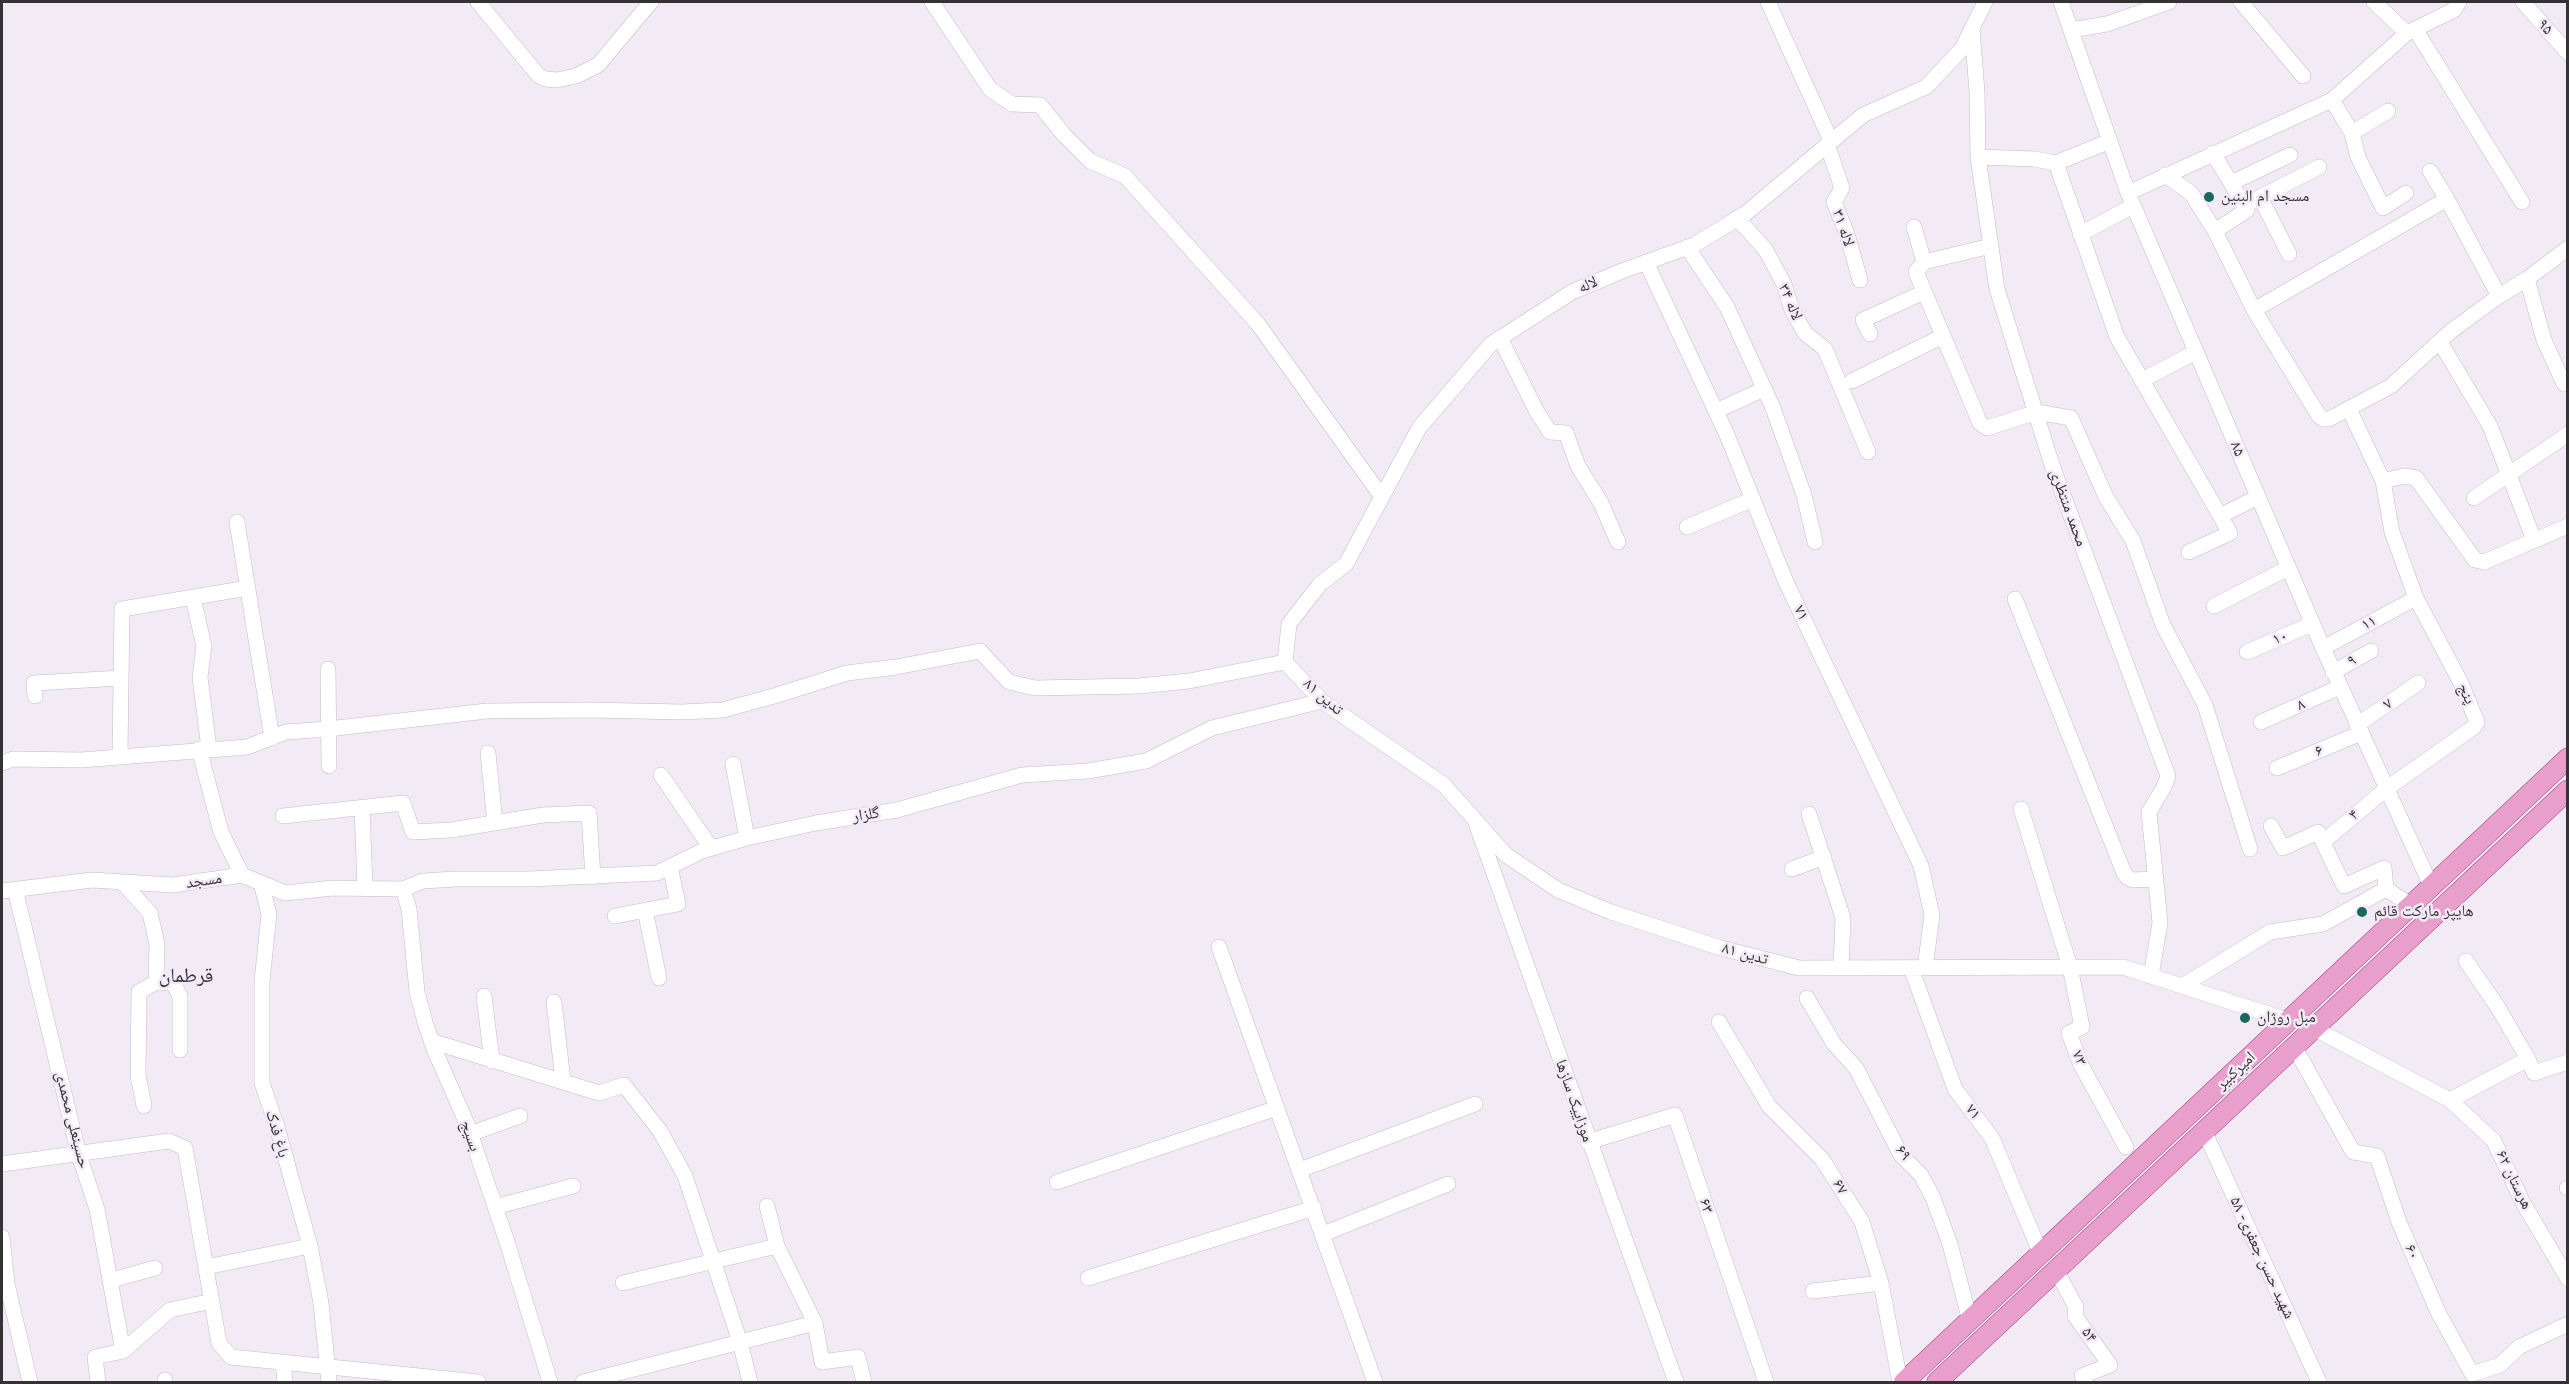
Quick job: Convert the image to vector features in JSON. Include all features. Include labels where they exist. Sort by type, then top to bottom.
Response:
[{"type":"main road","name":"امیرکبیر","points":[[1902,1383],[2568,758]]},
{"type":"main road","name":"امیرکبیر","points":[[1937,1383],[2535,820],[2564,797]]},
{"type":"main road","points":[[2520,802],[2535,820]]},
{"type":"main road","points":[[2499,822],[2515,839]]},
{"type":"street","points":[[478,2],[538,75],[545,79],[557,80],[576,76],[598,65],[651,2]]},
{"type":"street","points":[[932,2],[990,89],[1012,104],[1040,105],[1064,135],[1090,161],[1125,176],[1258,324],[1382,497]]},
{"type":"street","name":"لاله ۳۱","points":[[1768,2],[1829,142],[1842,188],[1834,202],[1860,280]]},
{"type":"street","name":"لاله","points":[[1285,662],[1289,624],[1320,584],[1346,564],[1419,428],[1491,344],[1572,292],[1687,247],[1737,218],[1863,116],[1926,87],[1962,49],[1985,2]]},
{"type":"street","name":"۸۵","points":[[2061,2],[2131,199],[2312,624],[2432,888]]},
{"type":"street","points":[[2071,30],[2107,24],[2169,2]]},
{"type":"street","points":[[2241,2],[2303,76]]},
{"type":"street","points":[[2374,2],[2411,31],[2522,202]]},
{"type":"street","points":[[2080,234],[2165,175],[2332,100],[2411,31],[2454,10],[2458,2]]},
{"type":"street","name":"۹۵","points":[[2523,2],[2568,53]]},
{"type":"street","name":"محمد منتظری","points":[[1972,28],[1977,92],[1978,157],[1997,289],[2068,508],[2168,776],[2149,812],[2160,923],[2151,976]]},
{"type":"street","points":[[2332,100],[2352,133],[2358,157],[2383,208],[2406,194]]},
{"type":"street","points":[[2352,133],[2388,111]]},
{"type":"street","points":[[1978,157],[2034,159],[2056,163],[2110,141]]},
{"type":"street","points":[[2213,153],[2247,210],[2215,231]]},
{"type":"street","points":[[2231,183],[2290,155]]},
{"type":"street","points":[[2056,163],[2117,337],[2230,533],[2189,552]]},
{"type":"street","points":[[2244,205],[2319,167]]},
{"type":"street","points":[[2430,171],[2499,296]]},
{"type":"street","points":[[2165,175],[2191,193],[2215,231],[2254,310],[2319,416],[2329,418],[2391,386],[2440,342],[2499,296],[2527,279],[2568,248]]},
{"type":"street","points":[[2260,197],[2289,254]]},
{"type":"street","points":[[2254,310],[2447,199]]},
{"type":"street","name":"لاله ۳۴","points":[[1737,218],[1765,249],[1784,284],[1792,310],[1804,333],[1825,349],[1868,452]]},
{"type":"street","points":[[1914,227],[1924,262]]},
{"type":"street","points":[[1991,246],[1924,262],[1916,272],[1924,292],[1983,426],[1987,428],[2037,412],[2071,418],[2106,497],[2133,541],[2163,625],[2205,705],[2250,849]]},
{"type":"street","points":[[1687,247],[1727,307],[1764,389],[1791,454],[1815,542]]},
{"type":"street","name":"۷۱","points":[[1646,262],[1716,411],[1786,582],[1922,866],[1932,915],[1918,968],[1955,1089],[1992,1138],[2041,1254]]},
{"type":"street","points":[[2527,279],[2544,340],[2566,386]]},
{"type":"street","points":[[1870,334],[1863,320],[1924,292]]},
{"type":"street","points":[[1852,381],[1943,336]]},
{"type":"street","points":[[1500,338],[1543,422],[1550,432],[1566,433],[1578,466],[1601,503],[1618,542]]},
{"type":"street","points":[[2440,342],[2490,426],[2534,540]]},
{"type":"street","points":[[2142,381],[2196,352]]},
{"type":"street","points":[[1716,411],[1764,389]]},
{"type":"street","points":[[2349,409],[2383,481],[2392,532],[2416,598]]},
{"type":"street","points":[[2474,498],[2568,434]]},
{"type":"street","points":[[2383,481],[2404,476],[2416,478],[2475,560],[2484,562],[2568,526]]},
{"type":"street","points":[[2220,516],[2258,497]]},
{"type":"street","points":[[1686,526],[1753,499]]},
{"type":"street","points":[[237,522],[272,738]]},
{"type":"street","points":[[2214,606],[2288,568]]},
{"type":"street","points":[[120,756],[122,609],[248,588]]},
{"type":"street","points":[[193,598],[204,646],[200,678],[204,749],[221,832],[242,875]]},
{"type":"street","name":"۱۱","points":[[2323,648],[2416,598]]},
{"type":"street","name":"پنج","points":[[2386,789],[2474,727],[2477,722],[2461,683],[2416,598]]},
{"type":"street","points":[[2014,599],[2124,873],[2133,880],[2156,879]]},
{"type":"street","name":"۱۰","points":[[2247,652],[2312,624]]},
{"type":"street","points":[[2,763],[13,759],[81,760],[247,747],[286,732],[498,710],[682,712],[723,710],[846,672],[896,667],[980,651],[1009,682],[1035,688],[1139,686],[1189,681],[1285,662]]},
{"type":"street","name":"۹","points":[[2333,672],[2371,651]]},
{"type":"street","name":"تدین ۸۱","points":[[1285,662],[1322,701],[1444,785],[1506,855],[1558,890],[1611,912],[1721,948],[1799,969],[2123,967],[2290,1021]]},
{"type":"street","points":[[328,669],[329,766]]},
{"type":"street","points":[[35,696],[34,683],[121,678]]},
{"type":"street","name":"۷","points":[[2359,729],[2418,683]]},
{"type":"street","name":"۸","points":[[2261,722],[2340,687]]},
{"type":"street","name":"گلزار","points":[[403,889],[423,881],[434,880],[593,877],[657,873],[711,848],[747,838],[816,823],[897,810],[1022,775],[1088,771],[1146,761],[1212,728],[1322,701]]},
{"type":"street","name":"۶","points":[[2277,768],[2359,729]]},
{"type":"street","points":[[488,753],[495,823]]},
{"type":"street","points":[[733,764],[747,838]]},
{"type":"street","points":[[662,775],[711,848]]},
{"type":"street","name":"۴","points":[[2323,842],[2386,789]]},
{"type":"street","points":[[283,816],[403,803],[413,832],[451,830],[543,816],[589,813],[593,877]]},
{"type":"street","points":[[362,807],[365,888]]},
{"type":"street","points":[[2021,809],[2070,968]]},
{"type":"street","points":[[1809,814],[1842,918],[1842,968]]},
{"type":"street","name":"موزاییک سازها","points":[[1474,818],[1676,1383]]},
{"type":"street","points":[[2271,826],[2283,848],[2318,832],[2344,886],[2384,868],[2386,889]]},
{"type":"street","points":[[1792,869],[1824,857]]},
{"type":"street","points":[[615,916],[678,904],[670,866]]},
{"type":"street","name":"مسجد","points":[[8,890],[92,880],[173,885],[242,875],[285,893],[333,888],[403,889]]},
{"type":"street","points":[[122,882],[150,913],[157,944],[156,982]]},
{"type":"street","name":"باغ فدک","points":[[261,883],[269,914],[262,981],[261,1083],[277,1127],[310,1246],[321,1303],[328,1375]]},
{"type":"street","name":"بسیج","points":[[403,889],[409,909],[417,992],[431,1041],[470,1134],[550,1383]]},
{"type":"street","points":[[2386,889],[2412,906]]},
{"type":"street","points":[[2182,986],[2270,932],[2323,924],[2386,889]]},
{"type":"street","name":"حسینعلی محمدی","points":[[8,890],[80,1155],[97,1209],[123,1351]]},
{"type":"street","points":[[645,910],[659,978]]},
{"type":"street","points":[[1219,947],[1375,1383]]},
{"type":"street","points":[[2466,962],[2497,1006],[2534,1073],[2568,1062]]},
{"type":"street","name":"۷۳","points":[[2070,968],[2082,1027],[2069,1033],[2081,1065],[2126,1147]]},
{"type":"street","points":[[144,1106],[138,1075],[140,992],[156,982],[173,983],[180,996],[180,1050]]},
{"type":"street","points":[[484,996],[492,1061]]},
{"type":"street","name":"۶۹","points":[[1808,998],[1834,1044],[1856,1068],[1901,1155],[1921,1175],[1933,1198],[1950,1244],[1970,1321]]},
{"type":"street","points":[[554,1002],[563,1081]]},
{"type":"street","name":"۶۷","points":[[1719,1022],[1769,1106],[1822,1159],[1862,1222],[1881,1283],[1902,1383]]},
{"type":"street","name":"هرستان ۶۲","points":[[2315,1029],[2450,1100],[2494,1141],[2522,1201],[2568,1279]]},
{"type":"street","points":[[431,1041],[599,1094],[624,1085],[660,1131],[685,1176],[740,1342],[750,1383]]},
{"type":"street","name":"۶۰","points":[[2295,1048],[2353,1152],[2377,1156],[2398,1222],[2438,1312],[2472,1374],[2500,1365],[2518,1347],[2568,1324]]},
{"type":"street","points":[[2450,1100],[2528,1059]]},
{"type":"street","points":[[1300,1170],[1475,1104]]},
{"type":"street","points":[[1057,1182],[1277,1108]]},
{"type":"street","name":"۶۳","points":[[1588,1142],[1675,1115],[1766,1383]]},
{"type":"street","points":[[470,1134],[520,1116]]},
{"type":"street","name":"شهید حسن جعفری- ۵۸","points":[[2205,1133],[2319,1383]]},
{"type":"street","points":[[2,1164],[169,1141],[185,1148],[219,1343],[231,1357],[283,1363],[328,1375],[478,1383]]},
{"type":"street","points":[[1323,1234],[1448,1184]]},
{"type":"street","points":[[495,1207],[573,1186]]},
{"type":"street","points":[[767,1206],[777,1246],[814,1323],[822,1362],[858,1357],[864,1383]]},
{"type":"street","points":[[1088,1278],[1314,1208]]},
{"type":"street","points":[[2,1238],[4,1286],[30,1383]]},
{"type":"street","points":[[206,1267],[310,1246]]},
{"type":"street","points":[[623,1283],[777,1246]]},
{"type":"street","points":[[111,1280],[155,1268]]},
{"type":"street","name":"۵۴","points":[[2057,1272],[2076,1307],[2075,1316],[2110,1365],[2082,1376],[2085,1383]]},
{"type":"street","points":[[1813,1291],[1881,1283]]},
{"type":"street","points":[[98,1383],[95,1357],[123,1351],[170,1310],[212,1301]]},
{"type":"street","points":[[584,1383],[814,1323]]},
{"type":"street","points":[[283,1363],[285,1383]]},
{"type":"place","name":"مسجد ام البنین","points":[[2209,197]]},
{"type":"place","name":"هایپر مارکت قائم","points":[[2362,912]]},
{"type":"place","name":"مبل روژان","points":[[2245,1018]]},
{"type":"district","name":"قرطمان","points":[[186,976]]}]
